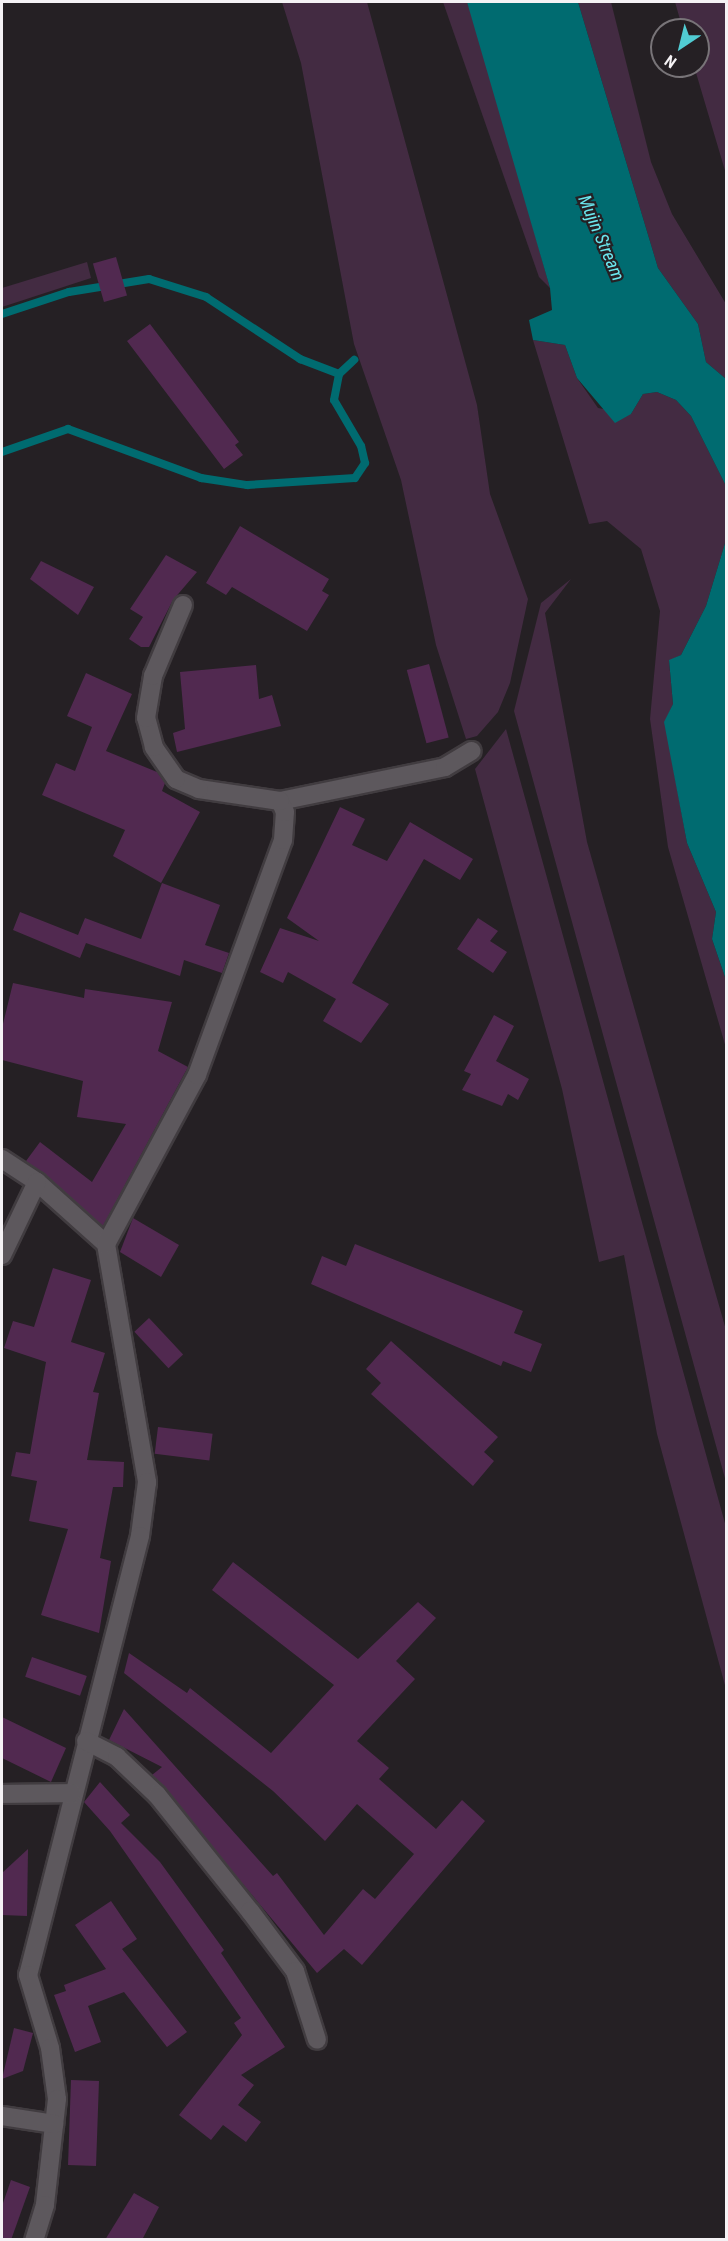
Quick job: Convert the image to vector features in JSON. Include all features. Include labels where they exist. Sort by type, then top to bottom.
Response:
[{"type":"street","points":[[183,605],[153,676],[146,718],[154,747],[176,779],[199,789],[280,801],[445,767],[472,751]]},
{"type":"street","points":[[34,2240],[45,2205],[54,2124],[50,2048],[28,1975],[72,1793],[140,1536],[147,1482],[106,1244],[197,1075],[219,1022],[283,840],[285,812],[280,801]]},
{"type":"street","points":[[2,1159],[37,1182],[106,1244]]},
{"type":"street","points":[[2,1256],[37,1182]]},
{"type":"street","points":[[86,1741],[117,1757],[158,1795],[250,1911],[295,1971],[317,2040]]},
{"type":"street","points":[[2,1794],[72,1793]]},
{"type":"street","points":[[2,2116],[54,2124]]},
{"type":"shaded area","points":[[282,2],[367,2],[477,405],[490,494],[528,599],[510,683],[498,712],[477,736],[466,739],[436,645],[401,480],[354,344],[301,63]]},
{"type":"shaded area","points":[[443,2],[467,2],[478,29],[550,288],[539,277]]},
{"type":"shaded area","points":[[578,2],[611,2],[651,162],[672,214],[726,304],[726,379],[706,362],[698,324],[658,268]]},
{"type":"shaded area","points":[[675,2],[726,2],[726,174],[698,78],[710,78],[710,18],[680,18]]},
{"type":"shaded area","points":[[87,262],[91,278],[2,307],[2,288]]},
{"type":"shaded area","points":[[533,340],[565,345],[577,378],[598,408],[631,414],[643,394],[657,392],[676,400],[691,416],[726,486],[726,540],[706,606],[681,655],[669,661],[673,704],[665,722],[687,843],[716,912],[712,939],[726,980],[726,1048],[668,847],[650,719],[660,611],[641,549],[607,521],[589,524]]},
{"type":"shaded area","points":[[571,579],[545,613],[587,842],[726,1330],[726,1482],[514,711],[541,603]]},
{"type":"shaded area","points":[[506,729],[726,1527],[726,1689],[657,1434],[624,1255],[599,1262],[562,1089],[475,769]]},
{"type":"water","name":"Mujin Stream","points":[[467,2],[578,2],[658,268],[698,324],[706,362],[726,379],[726,486],[691,416],[676,400],[657,392],[643,394],[631,414],[615,423],[577,378],[565,345],[533,340],[529,320],[552,310],[550,288]]},
{"type":"water","points":[[726,540],[726,980],[712,939],[716,912],[687,843],[664,722],[673,704],[669,660],[681,655],[706,606]]},
{"type":"building","points":[[116,257],[127,295],[104,302],[93,264]]},
{"type":"building","points":[[150,324],[239,442],[235,445],[243,455],[224,469],[127,341]]},
{"type":"building","points":[[240,526],[329,579],[322,591],[329,595],[307,631],[232,587],[226,595],[206,583]]},
{"type":"building","points":[[166,555],[197,572],[173,600],[149,647],[141,647],[129,639],[143,617],[130,609]]},
{"type":"building","points":[[41,561],[94,587],[78,615],[30,579]]},
{"type":"building","points":[[429,664],[449,737],[426,743],[407,670]]},
{"type":"building","points":[[256,665],[259,699],[272,695],[281,726],[177,752],[173,733],[185,729],[180,672]]},
{"type":"building","points":[[86,673],[132,694],[106,751],[157,772],[165,783],[162,791],[200,812],[161,883],[113,856],[125,830],[42,795],[56,763],[75,771],[92,727],[67,716]]},
{"type":"building","points":[[340,807],[365,819],[352,845],[387,861],[410,822],[473,859],[460,880],[424,859],[352,983],[389,1004],[361,1043],[323,1021],[336,999],[288,972],[283,983],[260,972],[280,928],[319,941],[287,918]]},
{"type":"building","points":[[162,883],[220,905],[205,945],[229,953],[222,973],[184,960],[180,976],[86,943],[80,958],[13,930],[20,912],[78,935],[85,918],[141,939]]},
{"type":"building","points":[[478,918],[498,931],[490,941],[507,952],[493,973],[457,949]]},
{"type":"building","points":[[13,983],[84,998],[85,989],[172,1002],[158,1051],[188,1067],[103,1226],[26,1161],[40,1142],[92,1182],[126,1124],[77,1117],[83,1081],[2,1060],[2,1028]]},
{"type":"building","points":[[494,1015],[514,1026],[496,1061],[529,1079],[518,1100],[508,1094],[502,1106],[462,1090],[471,1074],[464,1071]]},
{"type":"building","points":[[133,1218],[179,1245],[161,1277],[120,1252]]},
{"type":"building","points":[[355,1244],[523,1311],[514,1333],[542,1344],[531,1372],[503,1361],[501,1366],[311,1284],[322,1256],[346,1266]]},
{"type":"building","points":[[53,1268],[91,1280],[71,1342],[105,1353],[93,1392],[99,1393],[87,1460],[124,1462],[123,1487],[113,1487],[100,1558],[111,1561],[99,1633],[41,1615],[68,1529],[29,1521],[37,1481],[11,1476],[16,1452],[30,1454],[46,1362],[4,1348],[13,1321],[34,1327]]},
{"type":"building","points":[[149,1318],[183,1355],[168,1368],[134,1332]]},
{"type":"building","points":[[391,1341],[498,1437],[484,1452],[494,1461],[473,1486],[371,1394],[381,1383],[366,1369]]},
{"type":"building","points":[[158,1427],[213,1434],[209,1461],[155,1454]]},
{"type":"building","points":[[233,1562],[358,1659],[418,1602],[436,1618],[396,1661],[415,1679],[357,1741],[389,1768],[379,1779],[436,1829],[462,1800],[485,1821],[362,1965],[344,1949],[317,1973],[152,1775],[162,1767],[109,1740],[124,1709],[273,1876],[277,1873],[324,1935],[363,1889],[375,1899],[414,1854],[357,1804],[325,1841],[273,1791],[124,1673],[129,1653],[187,1693],[190,1688],[271,1753],[334,1685],[212,1590]]},
{"type":"building","points":[[32,1657],[87,1676],[80,1696],[25,1677]]},
{"type":"building","points":[[2,1717],[66,1748],[51,1782],[2,1758]]},
{"type":"building","points":[[100,1782],[130,1815],[121,1823],[160,1862],[224,1950],[221,1953],[285,2047],[241,2075],[254,2085],[238,2105],[261,2122],[246,2142],[223,2125],[211,2140],[179,2115],[242,2035],[234,2023],[241,2018],[110,1831],[84,1802]]},
{"type":"building","points":[[28,1849],[27,1916],[2,1915],[2,1873]]},
{"type":"building","points":[[111,1901],[137,1939],[122,1949],[187,2032],[167,2047],[124,1992],[88,2006],[101,2042],[75,2052],[54,1995],[66,1991],[64,1985],[106,1969],[75,1925]]},
{"type":"building","points":[[14,2028],[33,2033],[23,2071],[2,2079]]},
{"type":"building","points":[[71,2080],[99,2081],[96,2166],[68,2165]]},
{"type":"building","points":[[11,2180],[30,2187],[11,2240],[2,2240],[2,2206]]},
{"type":"building","points":[[134,2193],[159,2207],[142,2240],[105,2240]]},
{"type":"waterway","points":[[2,314],[69,292],[149,279],[206,297],[300,359],[339,374]]},
{"type":"waterway","points":[[2,452],[68,429],[201,478],[247,485],[355,478],[365,463],[361,446],[334,400],[339,374],[354,360]]}]
